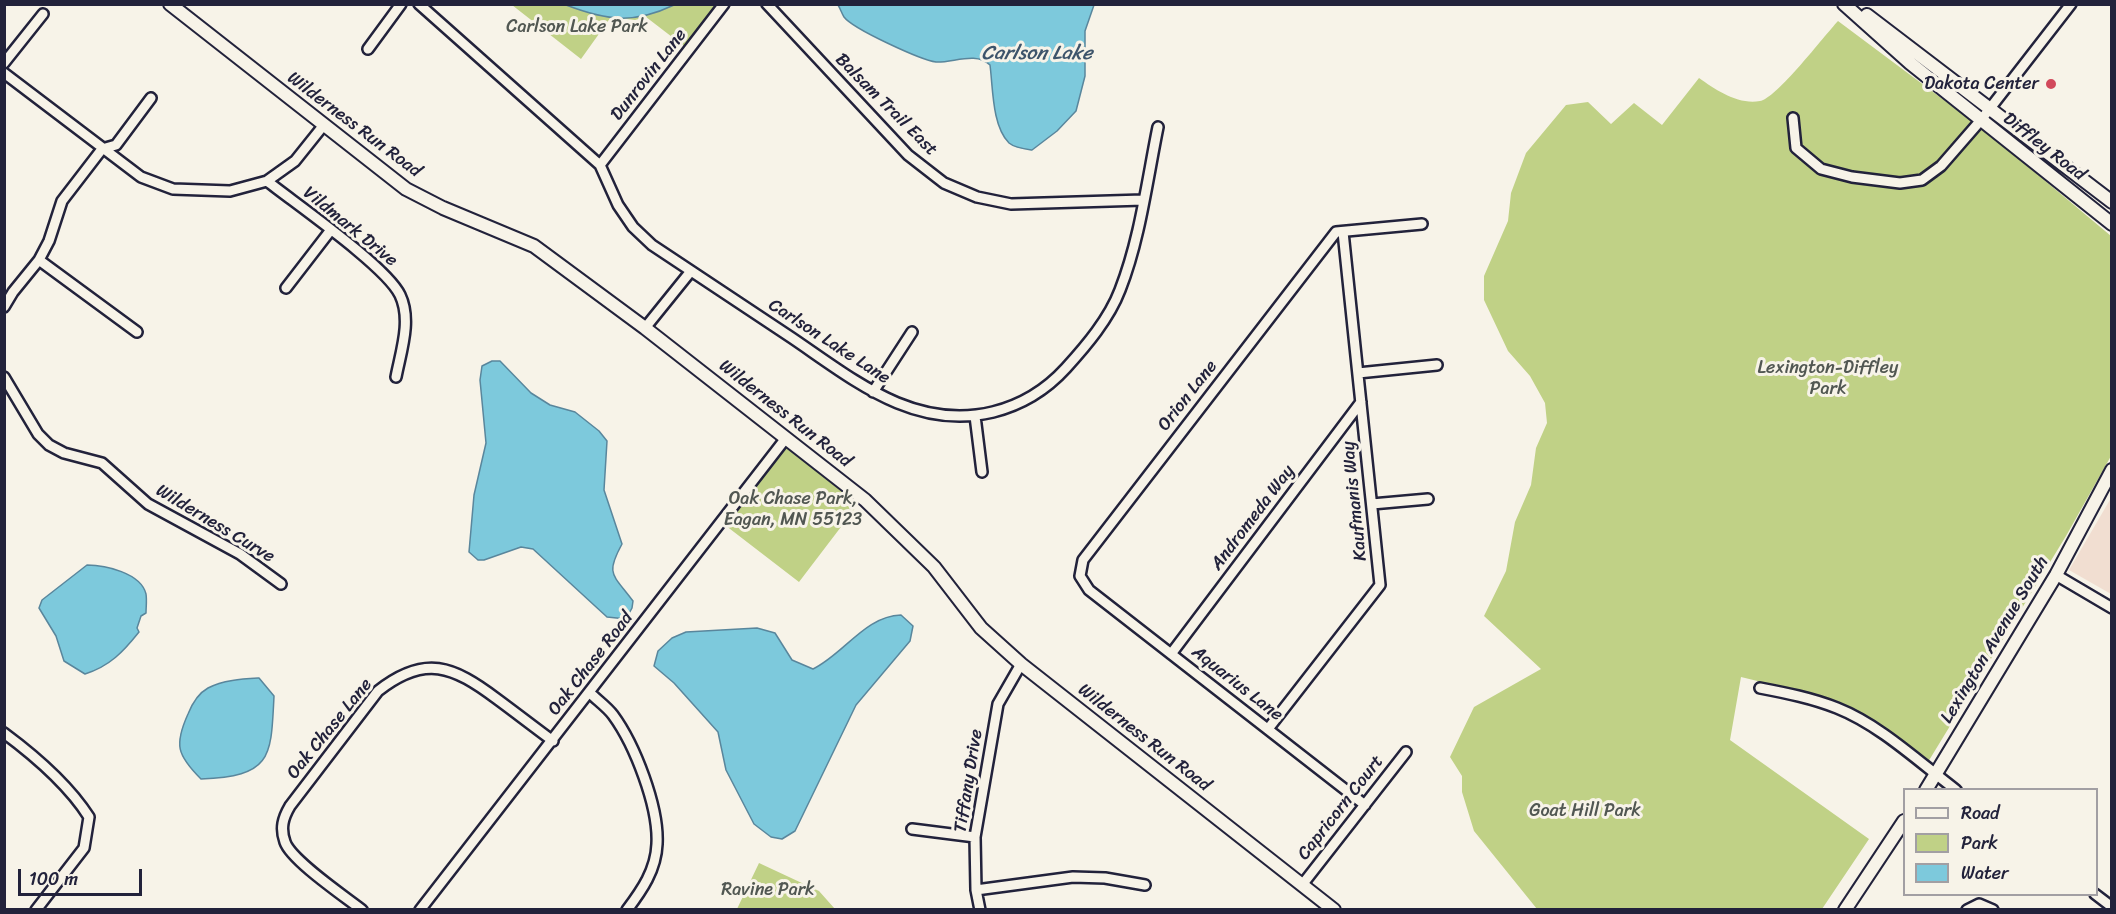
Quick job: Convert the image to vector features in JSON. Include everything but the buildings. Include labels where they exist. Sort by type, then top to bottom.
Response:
[{"type":"street","name":"Wilderness Run Road","points":[[170,4],[406,189],[443,208],[534,246],[645,328],[865,500],[898,529],[934,567],[981,628],[1021,664],[1334,909]]},
{"type":"street","points":[[368,49],[401,4]]},
{"type":"street","name":"Carlson Lake Lane","points":[[419,4],[600,165],[618,205],[633,227],[652,245],[873,392],[923,413],[949,417],[975,416],[1007,408],[1032,397],[1055,380],[1075,359],[1105,319],[1119,293],[1128,268],[1158,127]]},
{"type":"street","name":"Dunrovin Lane","points":[[600,165],[724,4]]},
{"type":"street","name":"Balsam Trail East","points":[[767,4],[908,155],[944,183],[977,197],[1011,204],[1143,200]]},
{"type":"street","name":"Diffley Road","points":[[1844,4],[1910,63],[2112,224]]},
{"type":"street","name":"Diffley Road","points":[[1852,4],[2112,202]]},
{"type":"street","points":[[1793,118],[1796,148],[1821,169],[1852,177],[1900,183],[1922,180],[1941,166],[1981,120],[2071,4]]},
{"type":"street","points":[[4,63],[43,14]]},
{"type":"street","points":[[4,73],[141,177],[173,189],[230,191],[267,181],[295,162],[323,126]]},
{"type":"street","points":[[4,307],[39,260],[49,241],[62,201],[102,149],[116,145],[151,98]]},
{"type":"street","name":"Vildmark Drive","points":[[267,181],[386,274],[400,296],[406,323],[396,377]]},
{"type":"street","points":[[1343,232],[1422,224]]},
{"type":"street","points":[[286,288],[330,231]]},
{"type":"street","name":"Orion Lane","points":[[1089,590],[1080,576],[1083,560],[1336,232],[1343,232]]},
{"type":"street","name":"Kaufmanis Way","points":[[1268,729],[1380,585],[1343,232]]},
{"type":"street","points":[[39,260],[137,332]]},
{"type":"street","points":[[645,328],[691,272]]},
{"type":"street","points":[[873,392],[912,332]]},
{"type":"street","points":[[1358,373],[1437,365]]},
{"type":"street","name":"Wilderness Curve","points":[[4,377],[38,434],[49,445],[64,453],[102,463],[148,504],[240,554],[280,584]]},
{"type":"street","name":"Andromeda Way","points":[[1171,654],[1361,402]]},
{"type":"street","points":[[975,416],[982,472]]},
{"type":"street","name":"Oak Chase Road","points":[[420,909],[786,438]]},
{"type":"street","name":"Lexington Avenue South","points":[[1927,788],[2056,575],[2112,470]]},
{"type":"street","name":"Lexington Avenue South","points":[[2093,508],[2112,483]]},
{"type":"street","points":[[1372,504],[1428,499]]},
{"type":"street","points":[[2056,575],[2112,608]]},
{"type":"street","name":"Aquarius Lane","points":[[1089,590],[1365,805]]},
{"type":"street","name":"Tiffany Drive","points":[[980,909],[976,890],[975,837],[998,704],[1021,664]]},
{"type":"street","name":"Oak Chase Lane","points":[[362,909],[291,853],[282,830],[284,817],[290,806],[378,692],[395,678],[414,671],[440,668],[466,676],[552,741]]},
{"type":"street","points":[[1760,688],[1808,698],[1839,708],[1870,726],[1955,788]]},
{"type":"street","points":[[590,693],[612,713],[626,735],[654,806],[657,844],[652,868],[642,890],[627,909]]},
{"type":"street","points":[[4,733],[34,755],[82,806],[89,817],[84,848],[36,909]]},
{"type":"street","name":"Capricorn Court","points":[[1302,885],[1406,752]]},
{"type":"street","points":[[1845,909],[1903,824]]},
{"type":"street","points":[[912,829],[975,837]]},
{"type":"street","points":[[976,890],[1073,877],[1105,878],[1145,885]]},
{"type":"street","points":[[2098,896],[2112,907]]},
{"type":"street","points":[[1967,909],[1979,904],[1993,909]]},
{"type":"shaded area","points":[[2111,498],[2111,594],[2069,570]]},
{"type":"green space","name":"Carlson Lake Park","points":[[512,5],[724,5],[689,50],[646,17],[635,20],[611,17],[581,59]]},
{"type":"green space","name":"Lexington-Diffley Park","points":[[1838,21],[1988,133],[2111,236],[2111,456],[2066,536],[1928,762],[1859,714],[1815,695],[1741,677],[1730,740],[1869,839],[1822,909],[1537,909],[1474,831],[1462,792],[1462,776],[1450,757],[1474,707],[1541,669],[1484,616],[1506,571],[1515,522],[1531,485],[1536,448],[1547,423],[1545,403],[1530,376],[1508,351],[1484,300],[1484,276],[1508,221],[1511,193],[1526,153],[1566,105],[1588,102],[1611,124],[1634,103],[1662,125],[1699,78],[1720,92],[1736,99],[1760,101],[1767,98],[1788,79]]},
{"type":"green space","name":"Oak Chase Park, Eagan, MN 55123","points":[[786,438],[863,498],[799,582],[721,522]]},
{"type":"green space","name":"Ravine Park","points":[[759,863],[819,891],[835,909],[737,909]]},
{"type":"water","points":[[674,4],[660,11],[633,18],[608,17],[566,5]]},
{"type":"water","name":"Carlson Lake","points":[[838,5],[1094,5],[1085,31],[1085,76],[1076,111],[1057,131],[1032,150],[1014,146],[1003,136],[996,117],[990,65],[971,58],[936,62],[917,56],[860,29],[844,17]]},
{"type":"water","points":[[492,361],[500,361],[531,393],[550,405],[575,412],[599,431],[607,441],[604,490],[622,544],[613,569],[616,579],[633,601],[626,619],[607,617],[533,549],[521,547],[484,560],[478,560],[469,552],[474,495],[486,443],[480,380],[482,366]]},
{"type":"water","points":[[87,565],[112,569],[137,581],[146,594],[146,613],[141,616],[137,628],[139,632],[121,652],[109,662],[85,674],[64,661],[56,636],[39,608],[42,600]]},
{"type":"water","points":[[901,615],[913,626],[910,641],[856,705],[795,831],[782,839],[771,837],[754,824],[726,770],[718,732],[674,683],[654,666],[658,651],[672,638],[686,632],[757,628],[775,633],[792,660],[813,669],[876,622]]},
{"type":"water","points":[[259,678],[274,696],[271,735],[263,760],[255,768],[242,773],[201,779],[187,763],[180,749],[181,734],[196,699],[208,688],[220,683]]},
{"type":"place","name":"Dakota Center","points":[[2051,84]]},
{"type":"park label","name":"Goat Hill Park","points":[[1585,811]]}]
